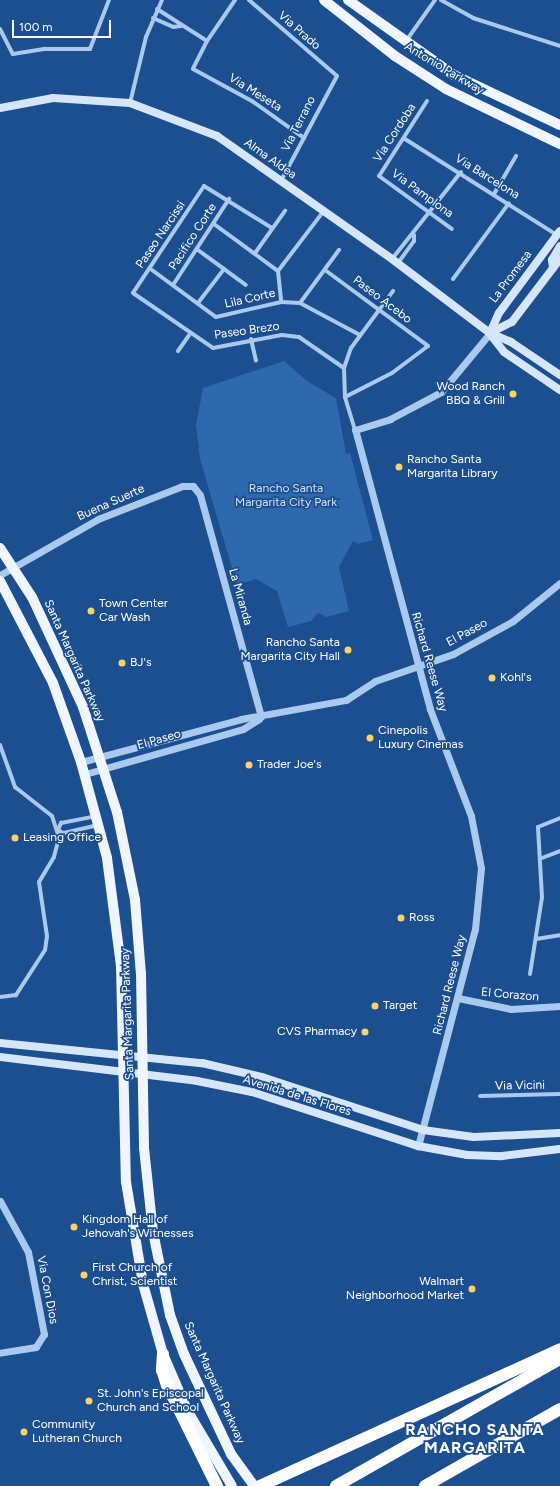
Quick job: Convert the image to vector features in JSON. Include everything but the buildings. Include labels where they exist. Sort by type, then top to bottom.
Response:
[{"type":"highway","points":[[260,1486],[560,1349]]},
{"type":"highway","points":[[163,1354],[162,1370],[167,1385],[217,1486]]},
{"type":"highway","points":[[336,1486],[560,1359]]},
{"type":"highway","points":[[425,1486],[560,1409]]},
{"type":"main road","name":"Antonio Parkway","points":[[324,0],[395,56],[446,89],[560,144]]},
{"type":"main road","name":"Antonio Parkway","points":[[348,0],[405,43],[454,75],[560,125]]},
{"type":"main road","name":"Alma Aldea","points":[[0,108],[53,98],[130,103],[217,136],[323,212],[395,261],[490,333],[511,342],[560,375]]},
{"type":"main road","name":"La Promesa","points":[[490,333],[499,312],[558,233]]},
{"type":"main road","points":[[553,268],[552,260],[560,246]]},
{"type":"main road","points":[[490,333],[512,322],[560,259]]},
{"type":"main road","name":"Alma Aldea","points":[[490,333],[504,352],[560,390]]},
{"type":"main road","name":"Santa Margarita Parkway","points":[[0,548],[14,568],[76,693],[102,763],[126,850],[135,900],[141,974],[142,1057],[149,1210],[170,1315],[228,1448],[254,1486]]},
{"type":"main road","name":"Santa Margarita Parkway","points":[[0,581],[53,683],[82,762],[98,820],[114,903],[124,1056],[128,1195],[143,1284],[163,1354],[187,1410],[232,1486]]},
{"type":"main road","name":"Avenida de las Flores","points":[[0,1043],[202,1064],[262,1077],[423,1130],[474,1137],[560,1134]]},
{"type":"main road","name":"Avenida de las Flores","points":[[0,1057],[124,1072],[252,1092],[418,1146],[467,1155],[502,1156],[560,1148]]},
{"type":"street","points":[[0,29],[13,54],[46,49],[90,49],[109,0]]},
{"type":"street","points":[[130,103],[153,18],[162,0]]},
{"type":"street","points":[[157,9],[206,41],[235,0]]},
{"type":"street","name":"Via Prado","points":[[249,0],[337,77]]},
{"type":"street","points":[[405,43],[435,0]]},
{"type":"street","points":[[441,0],[473,18],[560,46]]},
{"type":"street","points":[[153,18],[173,27],[181,26]]},
{"type":"street","name":"Via Meseta","points":[[206,41],[193,69],[252,101],[304,138]]},
{"type":"street","name":"Via Terrano","points":[[281,181],[337,77]]},
{"type":"street","name":"Via Cordoba","points":[[379,176],[405,139],[427,101]]},
{"type":"street","name":"Via Barcelona","points":[[405,139],[558,233]]},
{"type":"street","points":[[494,194],[516,156]]},
{"type":"street","points":[[395,261],[414,241],[414,235],[461,172]]},
{"type":"street","name":"Via Pamplona","points":[[379,176],[452,229]]},
{"type":"street","name":"Paseo Narcissi","points":[[135,296],[133,291],[152,270],[204,186],[208,186],[229,199]]},
{"type":"street","points":[[229,199],[272,228]]},
{"type":"street","name":"Pacifico Corte","points":[[173,285],[198,250],[229,199]]},
{"type":"street","points":[[453,278],[509,203]]},
{"type":"street","points":[[255,253],[285,211]]},
{"type":"street","points":[[281,302],[278,271],[323,212]]},
{"type":"street","points":[[214,224],[278,271]]},
{"type":"street","points":[[395,261],[407,237],[414,235]]},
{"type":"street","points":[[198,250],[246,285]]},
{"type":"street","points":[[300,303],[339,250]]},
{"type":"street","points":[[198,303],[224,269]]},
{"type":"street","name":"Lila Corte","points":[[152,270],[216,317],[281,302],[300,303],[360,335]]},
{"type":"street","name":"Paseo Acebo","points":[[325,270],[428,346],[392,373],[346,397]]},
{"type":"street","points":[[393,291],[360,335],[344,368],[346,397],[355,430],[416,406],[441,392],[463,369],[490,333]]},
{"type":"street","name":"Paseo Brezo","points":[[135,296],[189,335],[213,348],[251,339],[282,335],[299,337],[344,368]]},
{"type":"street","points":[[178,351],[189,335]]},
{"type":"street","points":[[251,339],[256,360]]},
{"type":"street","name":"Richard Reese Way","points":[[355,430],[418,668],[437,730],[467,801],[481,868],[475,928],[458,998],[418,1146]]},
{"type":"street","name":"Buena Suerte","points":[[0,575],[98,519],[182,486],[193,486]]},
{"type":"street","name":"La Miranda","points":[[193,486],[200,495],[261,717]]},
{"type":"street","name":"El Paseo","points":[[85,774],[102,763],[241,719],[261,717],[346,700],[375,681],[418,668],[453,654],[512,621],[560,583]]},
{"type":"street","name":"El Paseo","points":[[82,762],[102,763],[243,729],[261,717]]},
{"type":"street","points":[[0,745],[15,787],[52,816],[58,830],[63,833],[94,826],[98,820],[92,817],[61,823],[58,830],[56,852],[39,882],[46,946],[16,996],[0,997]]},
{"type":"street","points":[[530,974],[531,949],[536,939],[542,858],[538,827],[560,818]]},
{"type":"street","points":[[542,858],[560,851]]},
{"type":"street","points":[[536,939],[560,935]]},
{"type":"street","name":"El Corazon","points":[[458,998],[510,1009],[560,1006]]},
{"type":"street","name":"Via Vicini","points":[[480,1096],[560,1094]]},
{"type":"street","name":"Via Con Dios","points":[[0,1202],[21,1237],[33,1266],[43,1326],[42,1341],[36,1347],[0,1353]]},
{"type":"green space","name":"Rancho Santa Margarita City Park","points":[[284,361],[307,381],[336,398],[346,454],[350,453],[373,540],[358,544],[353,541],[339,567],[349,611],[327,617],[318,613],[311,621],[288,627],[277,591],[256,579],[237,585],[200,459],[196,425],[203,388]]},
{"type":"place","name":"Wood Ranch BBQ & Grill","points":[[513,394]]},
{"type":"place","name":"Rancho Santa Margarita Library","points":[[399,467]]},
{"type":"place","name":"Town Center Car Wash","points":[[91,611]]},
{"type":"place","name":"Rancho Santa Margarita City Hall","points":[[348,650]]},
{"type":"place","name":"BJ's","points":[[122,663]]},
{"type":"place","name":"Kohl's","points":[[492,678]]},
{"type":"place","name":"Cinepolis Luxury Cinemas","points":[[370,738]]},
{"type":"place","name":"Trader Joe's","points":[[249,765]]},
{"type":"place","name":"Leasing Office","points":[[15,838]]},
{"type":"place","name":"Ross","points":[[401,918]]},
{"type":"place","name":"Target","points":[[375,1006]]},
{"type":"place","name":"CVS Pharmacy","points":[[365,1032]]},
{"type":"place","name":"Kingdom Hall of Jehovah's Witnesses","points":[[74,1227]]},
{"type":"place","name":"First Church of Christ, Scientist","points":[[84,1275]]},
{"type":"place","name":"Walmart Neighborhood Market","points":[[472,1289]]},
{"type":"place","name":"St. John's Episcopal Church and School","points":[[89,1401]]},
{"type":"place","name":"Community Lutheran Church","points":[[24,1432]]},
{"type":"district","name":"RANCHO SANTA MARGARITA","points":[[475,1439]]}]
